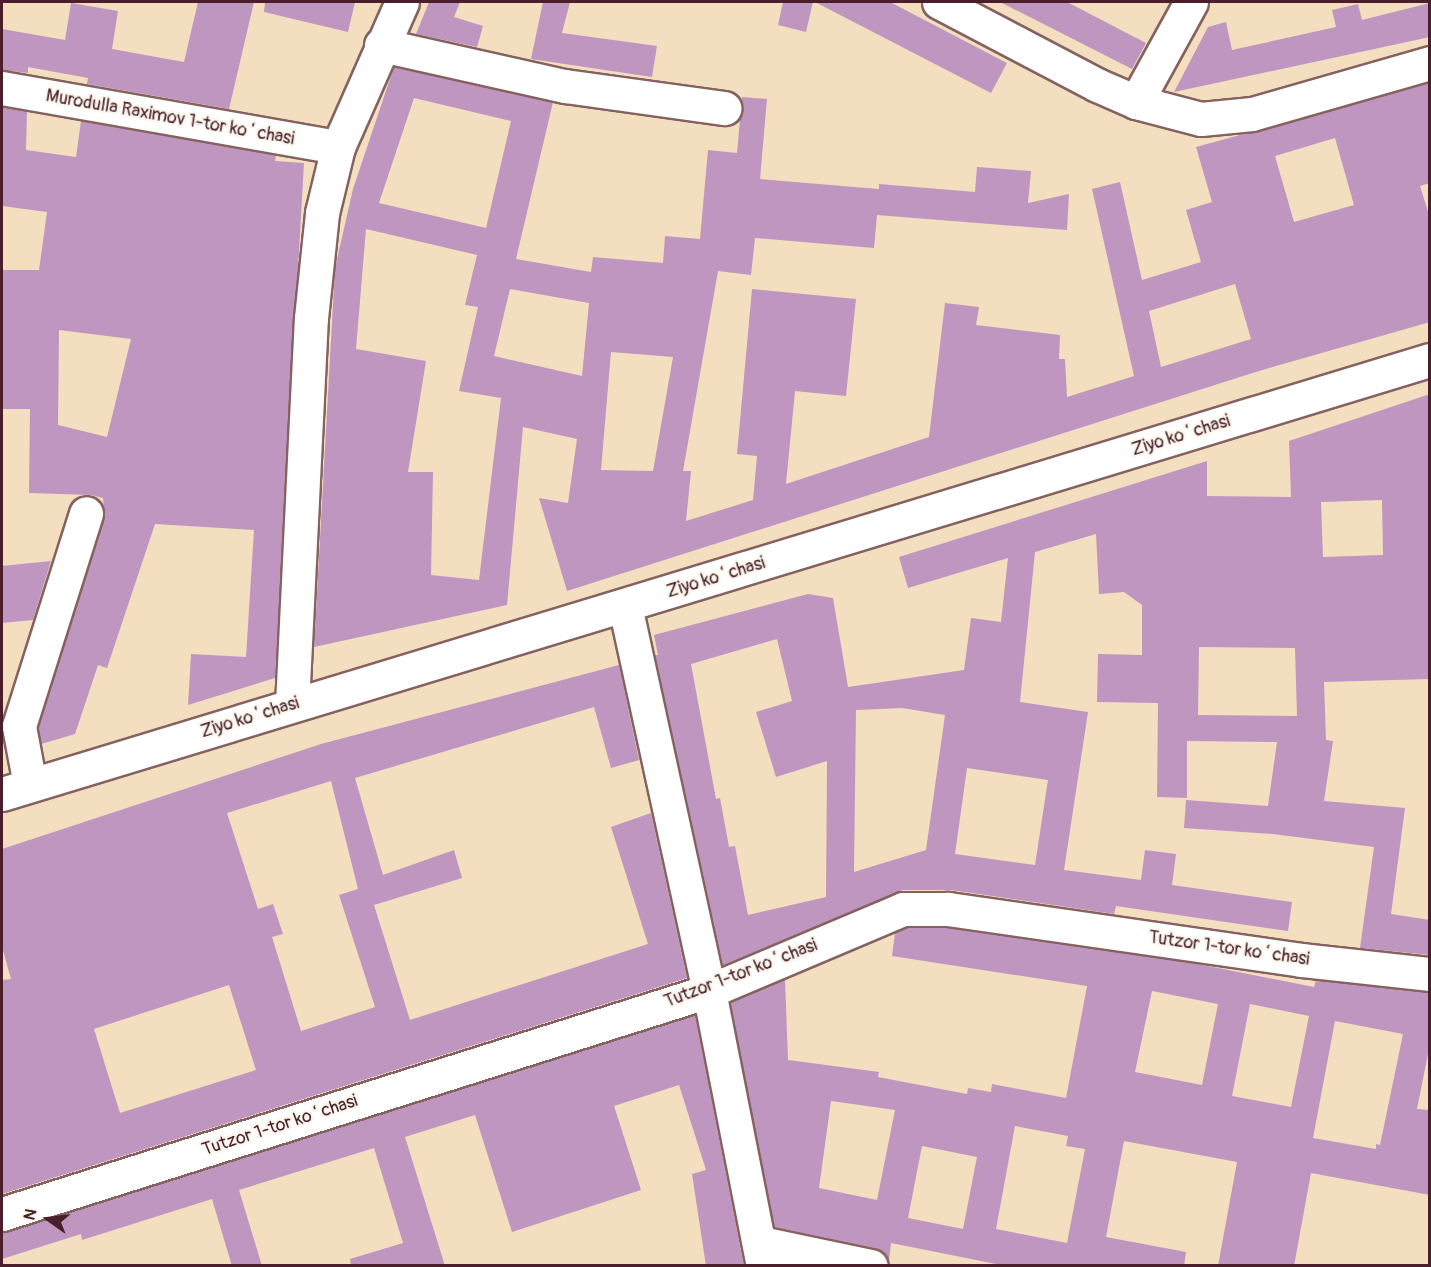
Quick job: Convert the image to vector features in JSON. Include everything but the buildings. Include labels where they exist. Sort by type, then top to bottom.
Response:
[{"type":"street","points":[[292,705],[311,318],[322,213],[338,147],[381,45],[402,2]]},
{"type":"street","points":[[939,2],[1136,102],[1202,119],[1252,114],[1430,63]]},
{"type":"street","points":[[1136,102],[1191,2]]},
{"type":"street","points":[[381,45],[565,87],[724,108]]},
{"type":"street","name":"Murodulla Raximov 1-tor koʻchasi","points":[[2,88],[338,147]]},
{"type":"street","name":"Ziyo koʻchasi","points":[[16,789],[1430,360]]},
{"type":"street","points":[[16,789],[19,726],[86,513]]},
{"type":"street","points":[[625,606],[709,991],[762,1254],[870,1266]]},
{"type":"street","name":"Tutzor 1-tor koʻchasi","points":[[2,1214],[709,991],[903,909],[927,907],[1301,960],[1430,974]]}]
